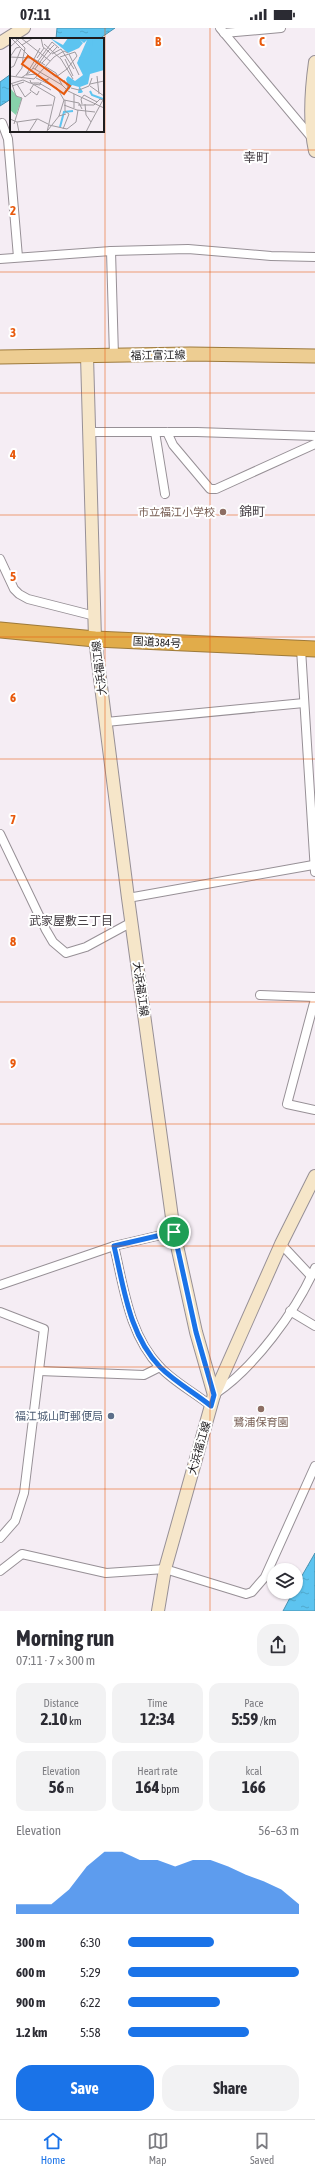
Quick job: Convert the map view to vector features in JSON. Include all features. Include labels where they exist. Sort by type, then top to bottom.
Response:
[{"type":"highway","name":"国道384号","points":[[0,630],[96,639],[308,649]]},
{"type":"main road","points":[[0,43],[24,28]]},
{"type":"main road","points":[[315,62],[312,80],[312,138],[315,151]]},
{"type":"main road","name":"福江富江線","points":[[0,357],[190,354],[315,356]]},
{"type":"main road","name":"大浜福江線","points":[[87,356],[96,639],[106,722],[128,898],[174,1232],[213,1400],[165,1569],[158,1611]]},
{"type":"main road","points":[[213,1400],[281,1244],[315,1176]]},
{"type":"street","points":[[222,31],[281,28]]},
{"type":"street","points":[[222,31],[312,138]]},
{"type":"street","points":[[2,123],[8,139],[18,257]]},
{"type":"street","points":[[0,259],[111,251],[188,249],[271,256],[315,257]]},
{"type":"street","points":[[111,251],[114,356]]},
{"type":"street","points":[[90,432],[167,432],[315,436]]},
{"type":"street","points":[[155,432],[165,494]]},
{"type":"street","points":[[167,432],[173,445],[210,489],[216,489],[315,444]]},
{"type":"street","points":[[0,559],[19,594],[35,601],[95,616]]},
{"type":"street","points":[[128,898],[314,869],[304,703],[308,649]]},
{"type":"street","points":[[106,722],[304,703]]},
{"type":"street","points":[[0,834],[46,930],[53,942],[66,953],[86,947],[132,922]]},
{"type":"street","points":[[260,995],[315,998],[287,1104],[315,1110]]},
{"type":"street","points":[[0,1285],[114,1246],[174,1232]]},
{"type":"street","points":[[281,1244],[311,1276]]},
{"type":"street","points":[[114,1246],[130,1317],[141,1340],[160,1367],[213,1400],[256,1359],[290,1311],[315,1268]]},
{"type":"street","points":[[290,1311],[315,1326]]},
{"type":"street","points":[[0,1312],[44,1329],[24,1493],[15,1521],[0,1538]]},
{"type":"street","points":[[40,1371],[144,1375],[160,1367]]},
{"type":"street","points":[[0,1571],[22,1554],[106,1573],[165,1569],[246,1594],[252,1592],[265,1577],[315,1466]]},
{"type":"water","points":[[57,28],[115,28],[100,38],[56,38]]},
{"type":"water","points":[[10,75],[10,100],[0,106],[0,82]]},
{"type":"water","points":[[315,1553],[315,1611],[283,1611],[289,1599],[303,1599],[303,1574]]},
{"type":"place","name":"市立福江小学校","points":[[223,512]]},
{"type":"place","name":"鷺浦保育園","points":[[261,1409]]},
{"type":"place","name":"福江城山町郵便局","points":[[111,1416]]},
{"type":"district","name":"幸町","points":[[256,157]]},
{"type":"district","name":"錦町","points":[[252,511]]},
{"type":"district","name":"武家屋敷三丁目","points":[[71,921]]},
{"type":"route","points":[[174,1232],[196,1332],[214,1395],[211,1406],[160,1367],[141,1340],[130,1317],[114,1246],[174,1232]]}]
